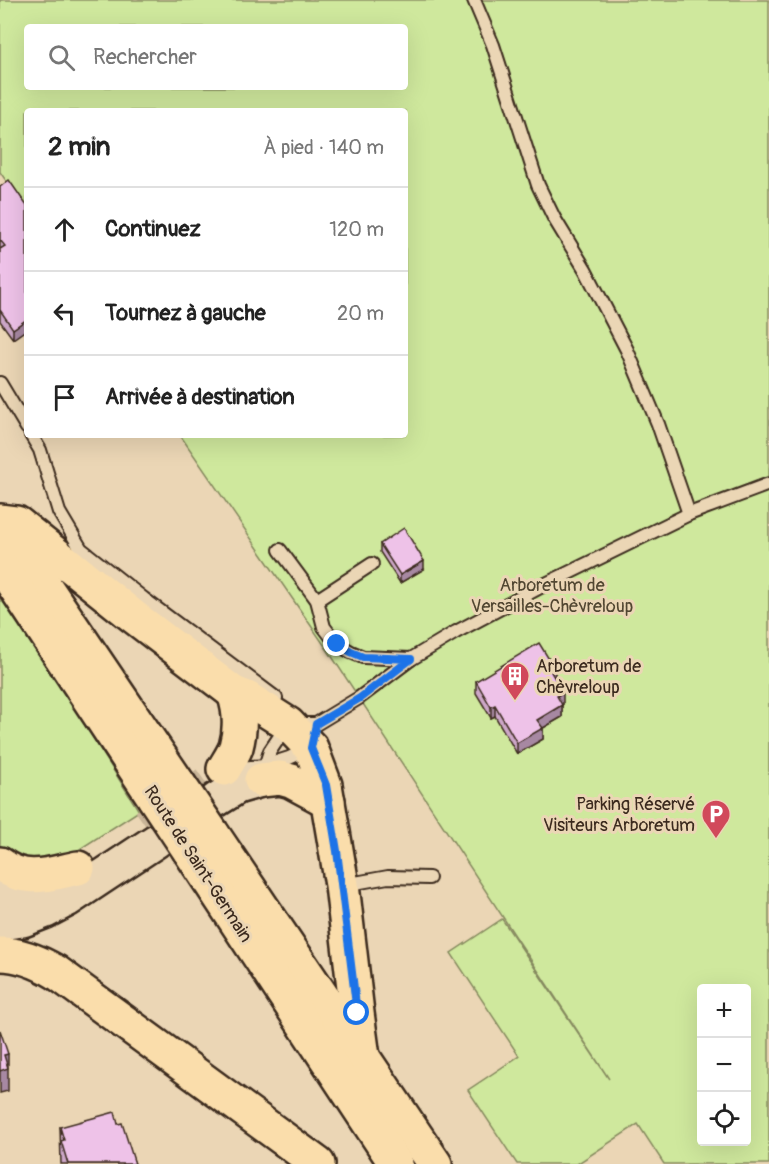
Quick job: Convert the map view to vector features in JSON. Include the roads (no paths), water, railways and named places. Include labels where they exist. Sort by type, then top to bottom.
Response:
[{"type":"main road","points":[[0,520],[17,523],[138,608],[234,693],[247,698],[305,732],[326,785],[342,885],[363,1057]]},
{"type":"main road","name":"Route de Saint-Germain","points":[[0,520],[183,800]]},
{"type":"main road","name":"Route de Saint-Germain","points":[[0,564],[183,800]]},
{"type":"main road","points":[[0,923],[23,920],[68,900],[183,800],[236,748],[239,708],[234,693]]},
{"type":"main road","points":[[0,892],[27,895],[52,889],[78,868],[183,800],[237,787],[263,773],[291,781],[328,801]]},
{"type":"main road","points":[[183,800],[200,841]]},
{"type":"main road","name":"Route de Saint-Germain","points":[[200,841],[363,1057],[435,1164]]},
{"type":"main road","name":"Route de Saint-Germain","points":[[200,841],[396,1164]]},
{"type":"main road","points":[[0,864],[18,874],[33,877],[78,868]]},
{"type":"main road","points":[[0,954],[26,957],[56,972],[318,1164]]},
{"type":"lane","points":[[474,0],[493,45],[538,184],[554,218],[585,269],[627,350],[658,424],[689,514]]},
{"type":"lane","points":[[0,383],[24,424]]},
{"type":"lane","points":[[33,438],[40,450],[59,512],[81,549],[138,608],[274,697],[305,732]]},
{"type":"lane","points":[[263,773],[270,751],[360,698],[411,659],[456,633],[546,584],[689,514],[769,484]]},
{"type":"lane","points":[[280,550],[317,600],[324,627],[337,644],[363,657],[411,659]]},
{"type":"lane","points":[[317,600],[372,564]]},
{"type":"lane","points":[[263,773],[289,758],[305,732]]},
{"type":"lane","points":[[342,885],[388,877],[429,878]]},
{"type":"tunnel","points":[[145,825],[206,783]]},
{"type":"place","name":"Arboretum de Chèvreloup","points":[[515,702]]},
{"type":"place","name":"Parking Réservé Visiteurs Arboretum","points":[[716,840]]},
{"type":"park label","name":"Arboretum de Versailles-Chèvreloup","points":[[552,595]]}]
